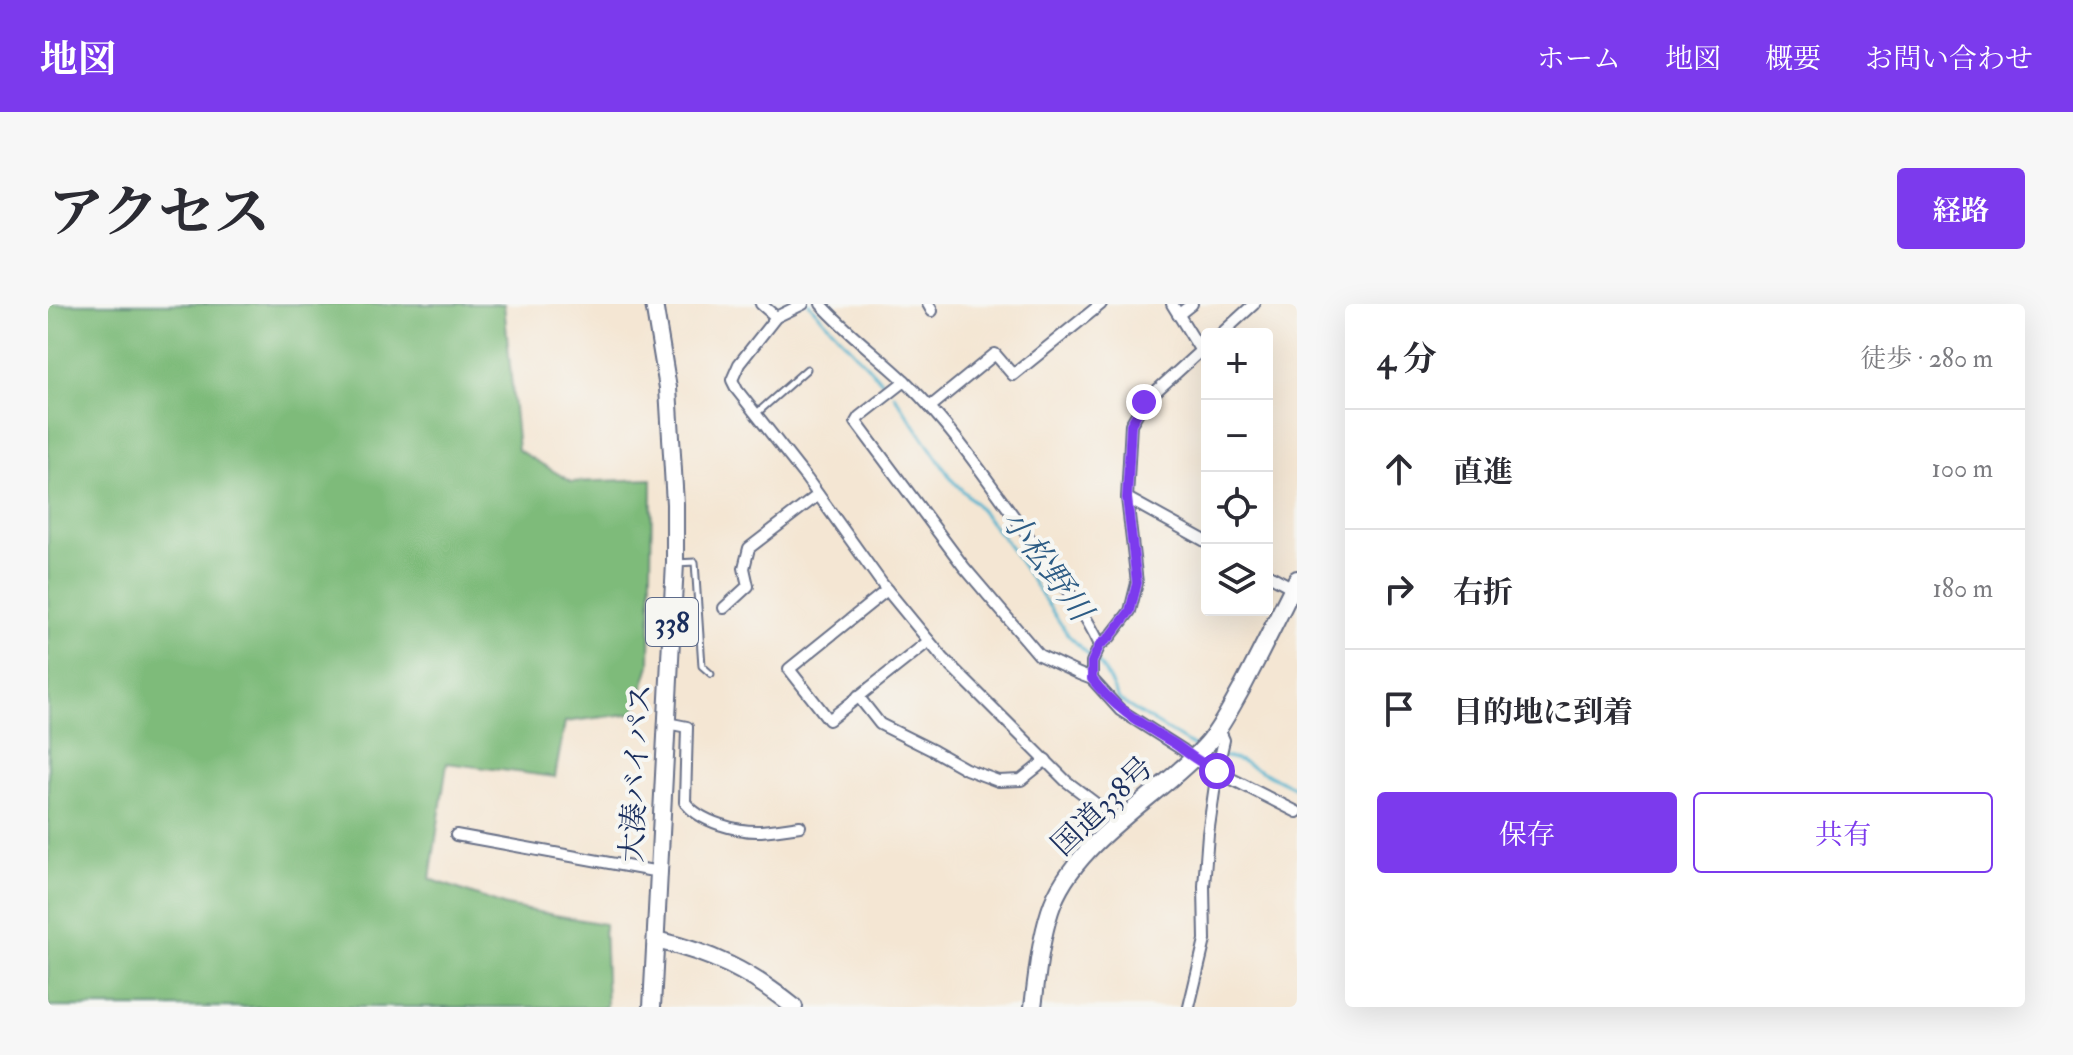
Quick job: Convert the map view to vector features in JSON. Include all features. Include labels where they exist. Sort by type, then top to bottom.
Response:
[{"type":"highway","name":"大湊バイパス","points":[[652,1007],[675,563],[668,388],[654,304]]},
{"type":"highway","name":"国道338号","points":[[1033,1007],[1050,910],[1065,880],[1119,821],[1186,766],[1209,757],[1219,729],[1295,584]]},
{"type":"highway","points":[[656,940],[730,964],[766,984],[794,1007]]},
{"type":"street","points":[[761,304],[776,317]]},
{"type":"street","points":[[802,304],[776,317],[739,364],[732,380],[737,390],[887,590],[943,658],[1066,781],[1119,821]]},
{"type":"street","points":[[821,304],[930,407],[968,454],[1073,599],[1093,630],[1096,653],[1092,679]]},
{"type":"street","points":[[930,407],[995,354],[1013,375],[1101,304]]},
{"type":"street","points":[[1172,304],[1201,344]]},
{"type":"street","points":[[1178,315],[1192,304]]},
{"type":"street","points":[[1228,328],[1254,304]]},
{"type":"street","points":[[1096,653],[1130,611],[1137,583],[1127,498],[1131,424],[1144,402],[1201,351]]},
{"type":"street","points":[[905,381],[856,422],[964,567],[1039,655],[1092,679],[1120,710],[1209,757],[1297,812]]},
{"type":"street","points":[[724,608],[748,586],[744,568],[749,548],[818,495]]},
{"type":"street","points":[[1127,498],[1201,539]]},
{"type":"street","points":[[1273,576],[1295,584]]},
{"type":"street","points":[[887,590],[789,669],[829,720],[929,641]]},
{"type":"street","points":[[858,696],[880,724],[966,769],[998,781],[1021,780],[1046,760]]},
{"type":"street","points":[[667,723],[687,727],[685,802],[692,811],[712,823],[758,831],[800,826]]},
{"type":"street","points":[[1189,1007],[1205,940],[1209,757]]},
{"type":"street","points":[[456,835],[659,872]]},
{"type":"lane","points":[[755,414],[807,369]]},
{"type":"lane","points":[[675,563],[695,562],[702,666],[711,674]]},
{"type":"green space","points":[[48,304],[504,304],[518,450],[572,482],[652,479],[650,665],[635,713],[565,722],[555,777],[447,763],[430,879],[506,906],[604,924],[607,1007],[48,1007]]},
{"type":"waterway","name":"小松野川","points":[[809,304],[889,389]]},
{"type":"waterway","name":"小松野川","points":[[894,395],[952,480],[1005,540],[1068,635],[1090,656]]},
{"type":"waterway","name":"小松野川","points":[[1096,661],[1120,701],[1196,748]]},
{"type":"waterway","name":"小松野川","points":[[1207,752],[1241,761],[1297,789]]},
{"type":"route","points":[[1144,402],[1131,424],[1129,443],[1127,498],[1137,583],[1130,611],[1096,653],[1092,662],[1092,679],[1120,710],[1198,762],[1217,771]]}]
